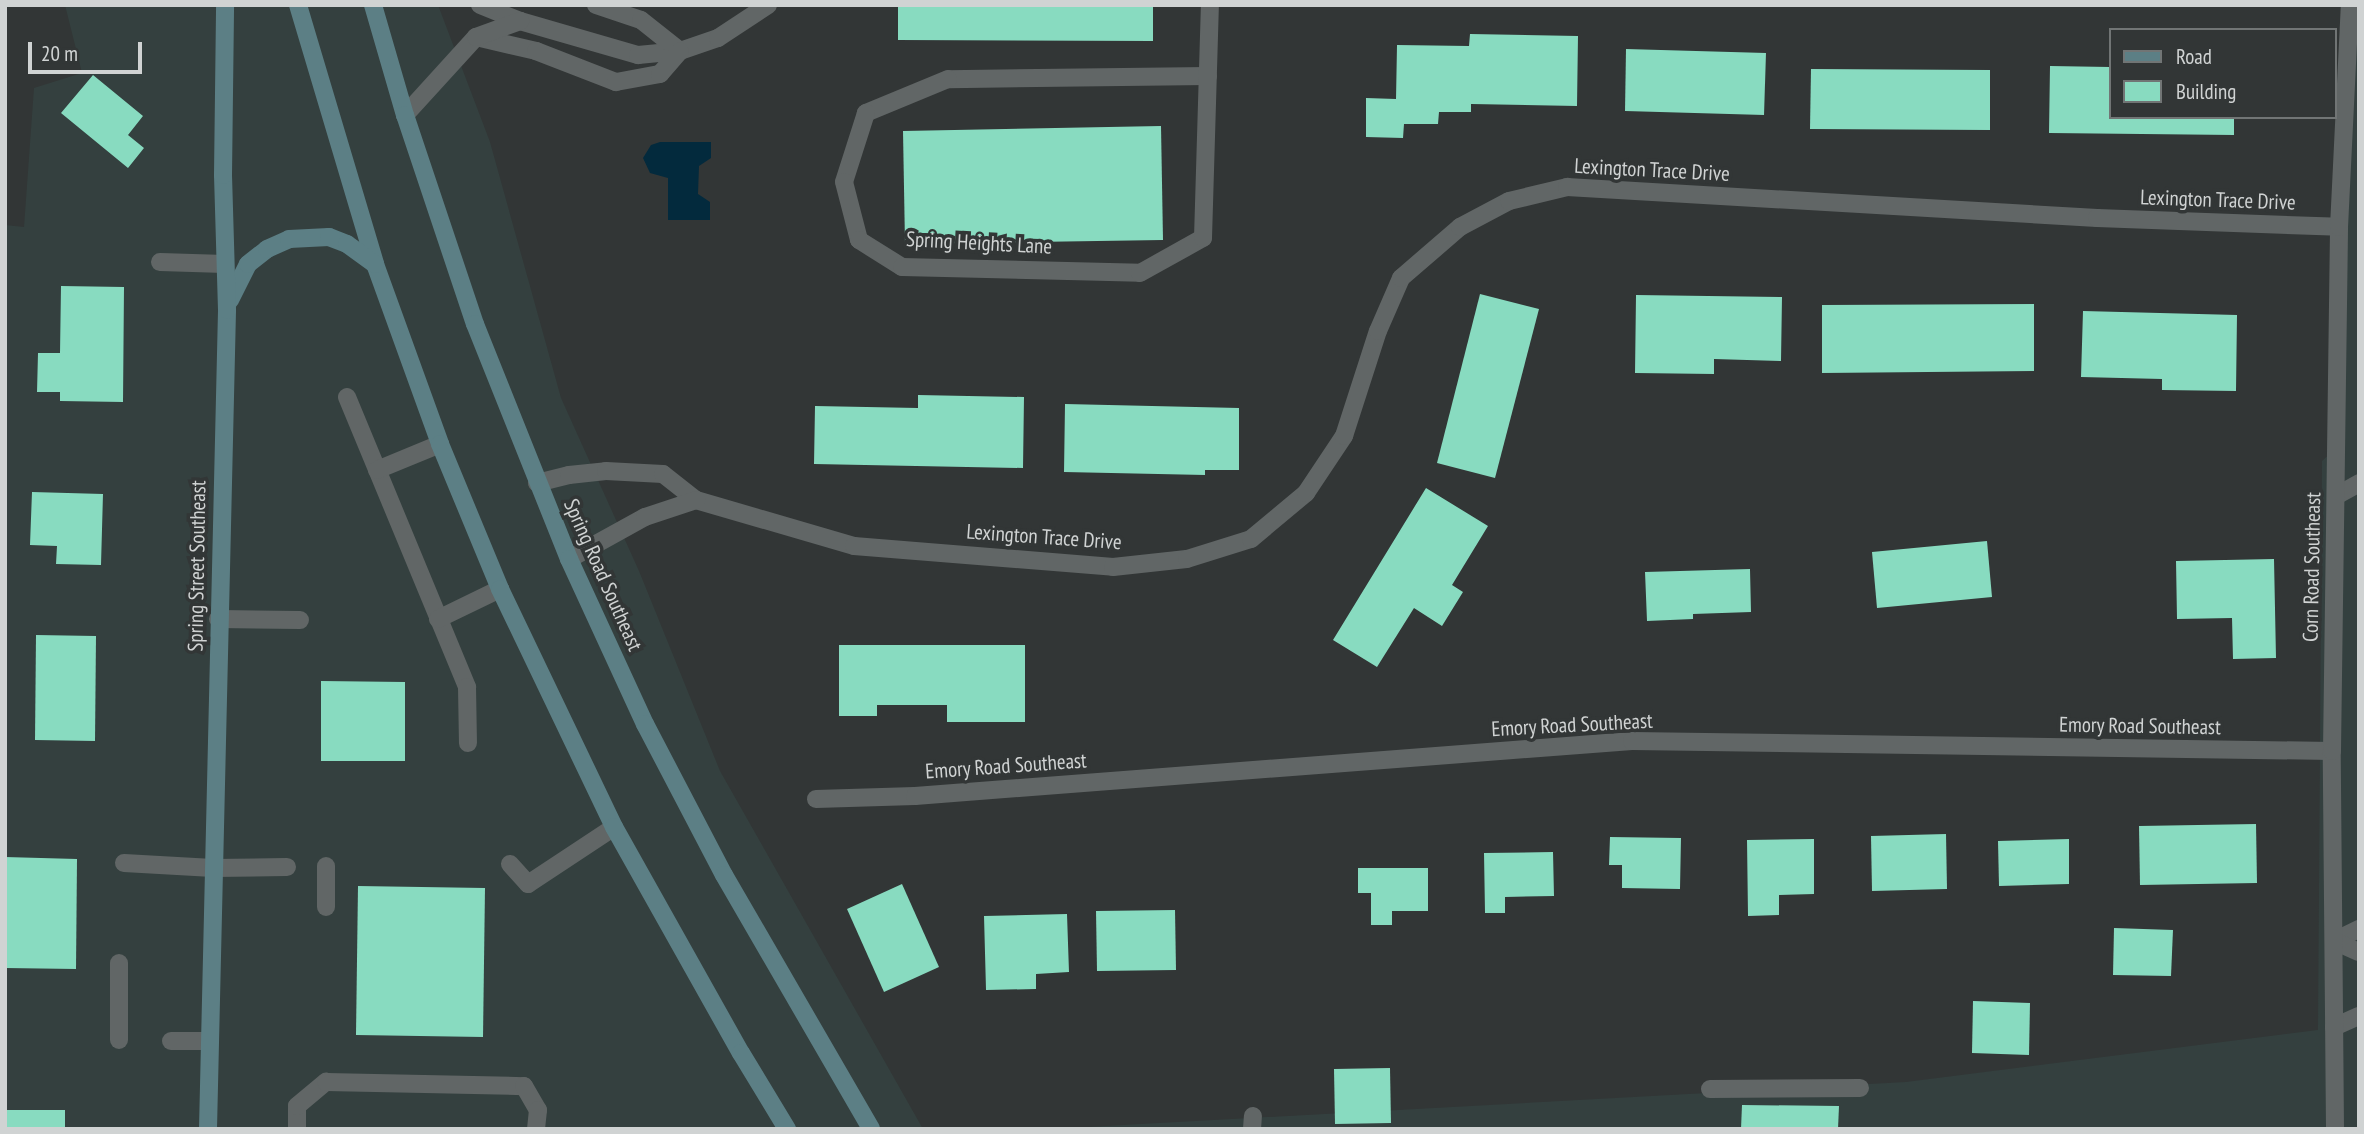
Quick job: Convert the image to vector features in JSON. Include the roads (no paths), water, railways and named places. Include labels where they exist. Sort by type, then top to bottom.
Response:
[{"type":"main road","name":"Spring Street Southeast","points":[[208,1129],[227,310],[225,5]]},
{"type":"main road","points":[[298,5],[375,264],[440,444],[500,589],[614,827],[741,1054],[787,1129]]},
{"type":"main road","name":"Spring Road Southeast","points":[[373,5],[405,115],[475,324],[569,559],[645,724],[724,875],[871,1129]]},
{"type":"main road","points":[[227,310],[239,278],[248,264],[267,249],[289,239],[329,237],[347,244],[375,264]]},
{"type":"street","points":[[480,5],[520,21],[638,55],[680,51],[718,38],[768,5]]},
{"type":"street","points":[[596,5],[641,20],[680,51]]},
{"type":"street","name":"Spring Heights Lane","points":[[1208,76],[948,79],[866,113],[844,182],[859,240],[902,267],[1140,273],[1203,238],[1208,76],[1210,5]]},
{"type":"street","name":"Corn Road Southeast","points":[[2335,1129],[2332,751],[2339,227],[2353,10]]},
{"type":"street","points":[[405,115],[476,37],[520,21]]},
{"type":"street","points":[[476,37],[536,51],[616,82],[660,74],[680,51]]},
{"type":"street","name":"Lexington Trace Drive","points":[[537,483],[569,475],[606,471],[663,474],[696,499],[854,545],[1113,568],[1187,559],[1251,539],[1306,493],[1344,436],[1378,331],[1401,278],[1460,227],[1508,201],[1567,187],[2097,218],[2339,227]]},
{"type":"street","points":[[160,262],[225,264]]},
{"type":"street","points":[[347,397],[467,687],[468,743]]},
{"type":"street","points":[[377,470],[440,444]]},
{"type":"street","points":[[2336,496],[2359,483]]},
{"type":"street","points":[[569,559],[645,517],[696,499]]},
{"type":"street","points":[[438,619],[500,589]]},
{"type":"street","points":[[218,619],[300,620]]},
{"type":"street","name":"Emory Road Southeast","points":[[816,799],[915,796],[1632,741],[2332,751]]},
{"type":"street","points":[[510,864],[528,884],[614,827]]},
{"type":"street","points":[[124,863],[213,869],[287,867]]},
{"type":"street","points":[[326,866],[326,907]]},
{"type":"street","points":[[2334,941],[2359,929]]},
{"type":"street","points":[[2334,941],[2359,952]]},
{"type":"street","points":[[119,962],[119,1040]]},
{"type":"street","points":[[2334,1027],[2359,1016]]},
{"type":"street","points":[[171,1041],[210,1041]]},
{"type":"street","points":[[297,1129],[297,1106],[326,1082],[524,1086],[538,1110],[536,1129]]},
{"type":"street","points":[[1710,1089],[1860,1088]]},
{"type":"water","points":[[660,142],[711,142],[711,158],[699,166],[698,194],[710,202],[710,220],[668,220],[668,178],[650,173],[643,158],[651,145]]}]
